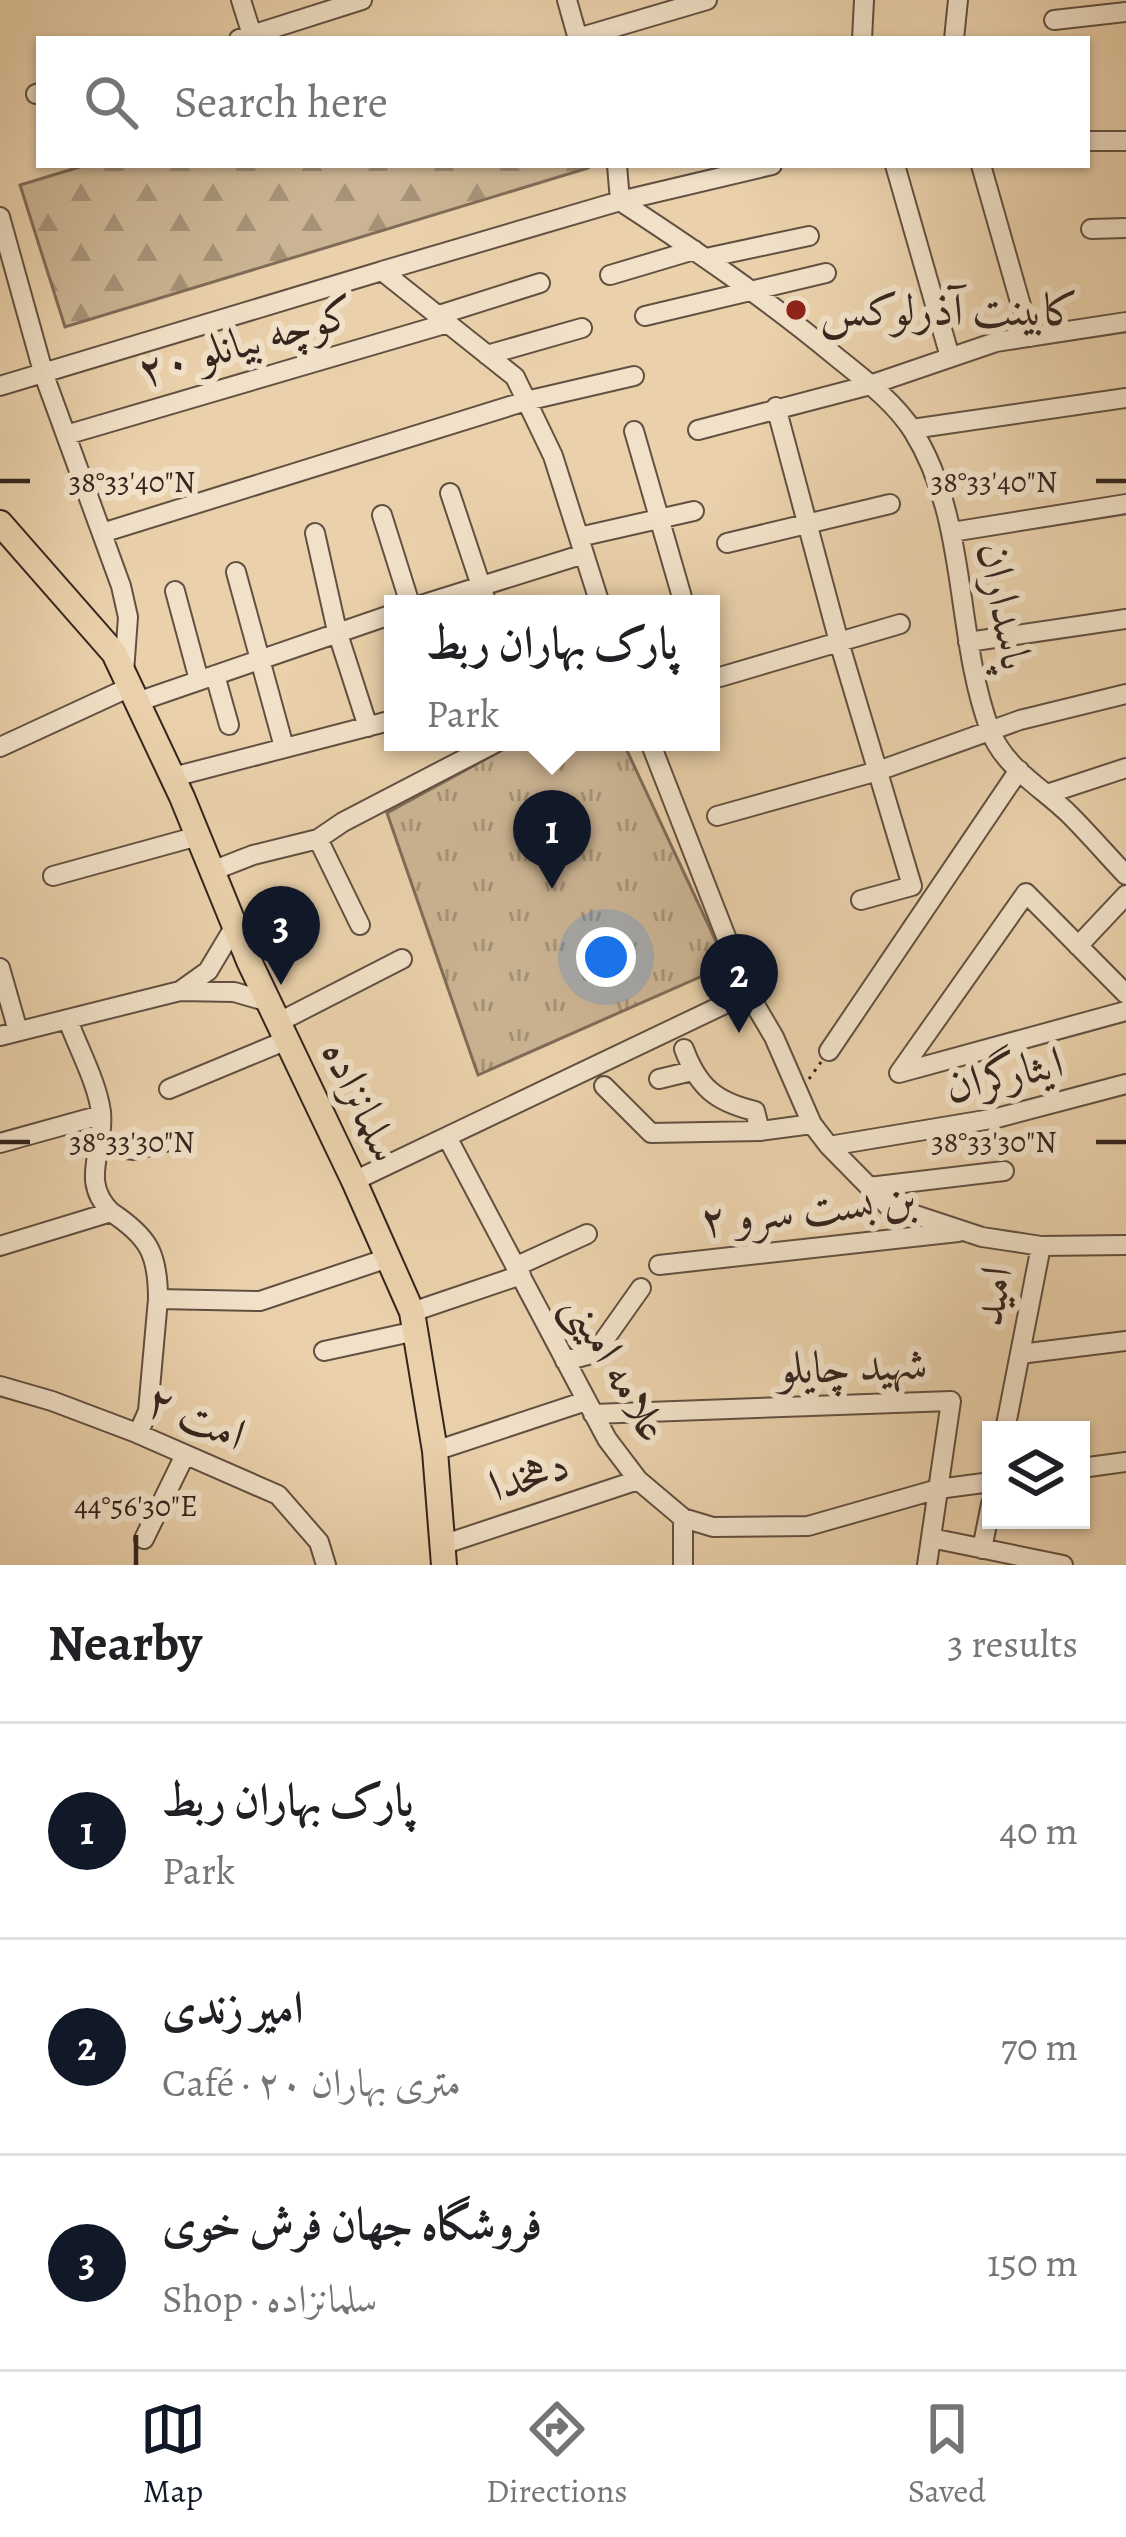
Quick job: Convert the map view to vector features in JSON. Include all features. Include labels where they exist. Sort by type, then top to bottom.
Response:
[{"type":"main road","name":"سلمانزاده","points":[[0,523],[114,653],[278,1021],[355,1180],[414,1322],[435,1451],[445,1555]]},
{"type":"street","points":[[241,0],[245,36]]},
{"type":"street","points":[[248,36],[362,0]]},
{"type":"street","points":[[567,0],[577,36]]},
{"type":"street","points":[[585,36],[707,0]]},
{"type":"street","points":[[862,36],[863,0]]},
{"type":"street","points":[[954,36],[958,0]]},
{"type":"street","points":[[1054,20],[1126,12]]},
{"type":"street","points":[[1090,141],[1126,141]]},
{"type":"street","points":[[617,168],[620,202]]},
{"type":"street","points":[[0,386],[620,202],[760,168]]},
{"type":"street","points":[[896,168],[950,357]]},
{"type":"street","points":[[982,168],[1030,337]]},
{"type":"street","name":"پاسداران","points":[[620,202],[752,288],[870,385],[912,429],[939,488],[952,532],[968,642],[991,732],[1008,761],[1124,870]]},
{"type":"street","points":[[0,217],[44,375],[128,617],[130,688]]},
{"type":"street","points":[[1091,229],[1126,228]]},
{"type":"street","points":[[610,275],[809,236]]},
{"type":"street","points":[[382,271],[515,377],[553,456],[597,595]]},
{"type":"street","points":[[645,316],[826,273]]},
{"type":"street","name":"کوچه بیانلو ۲۰","points":[[66,434],[444,319],[540,283]]},
{"type":"street","points":[[0,304],[23,300]]},
{"type":"street","points":[[698,430],[870,385],[997,342],[1126,322]]},
{"type":"street","points":[[487,355],[582,328]]},
{"type":"street","points":[[102,533],[526,401],[634,376]]},
{"type":"street","points":[[912,429],[1126,398]]},
{"type":"street","points":[[776,407],[912,886],[861,900]]},
{"type":"street","points":[[634,431],[681,595]]},
{"type":"street","points":[[450,493],[485,595],[581,546],[694,511]]},
{"type":"street","points":[[952,532],[1126,504]]},
{"type":"street","points":[[727,544],[890,505]]},
{"type":"street","points":[[382,515],[407,595]]},
{"type":"street","points":[[315,533],[337,631],[368,727]]},
{"type":"street","points":[[236,572],[284,747]]},
{"type":"street","points":[[175,591],[230,725]]},
{"type":"street","points":[[0,747],[130,688],[207,677],[384,617]]},
{"type":"street","points":[[968,642],[1126,619]]},
{"type":"street","points":[[720,677],[900,624]]},
{"type":"street","points":[[717,816],[1126,694]]},
{"type":"street","points":[[172,777],[384,723]]},
{"type":"street","points":[[212,871],[318,839],[480,751]]},
{"type":"street","points":[[654,751],[748,993],[774,1037],[812,1124],[829,1146],[888,1206],[965,1231],[1041,1246],[1126,1245]]},
{"type":"street","points":[[1046,794],[1126,768]]},
{"type":"street","points":[[829,1051],[1018,770]]},
{"type":"street","points":[[53,876],[198,836]]},
{"type":"street","points":[[318,839],[360,925]]},
{"type":"street","points":[[1126,994],[1026,893],[899,1072],[1126,1011]]},
{"type":"street","points":[[1078,946],[1126,895]]},
{"type":"street","points":[[180,991],[208,971],[235,926]]},
{"type":"street","points":[[169,1089],[278,1021],[403,959]]},
{"type":"street","points":[[0,968],[9,1033],[180,991],[234,992],[278,1021]]},
{"type":"street","points":[[355,1180],[748,993]]},
{"type":"street","points":[[68,1020],[100,1115],[93,1183],[97,1198],[134,1227],[158,1261],[148,1411],[138,1434]]},
{"type":"street","points":[[684,1049],[692,1071],[725,1105],[754,1112],[760,1131]]},
{"type":"street","points":[[659,1079],[692,1071]]},
{"type":"street","name":"ایثارگران","points":[[829,1146],[997,1118],[1126,1084]]},
{"type":"street","points":[[604,1086],[651,1133],[760,1131],[812,1124]]},
{"type":"street","points":[[0,1142],[100,1115]]},
{"type":"street","name":"علامه امینی","points":[[447,1137],[589,1407],[638,1480],[683,1518]]},
{"type":"street","points":[[100,1146],[134,1150],[176,1139]]},
{"type":"street","points":[[869,1187],[1004,1171]]},
{"type":"street","points":[[0,1246],[111,1211]]},
{"type":"street","name":"بن بست سرو ۲","points":[[659,1265],[965,1231]]},
{"type":"street","points":[[324,1351],[414,1322],[587,1234]]},
{"type":"street","name":"امید","points":[[1007,1421],[1041,1246]]},
{"type":"street","points":[[158,1299],[260,1301],[388,1258]]},
{"type":"street","points":[[565,1361],[595,1352],[641,1288]]},
{"type":"street","points":[[1020,1354],[1126,1341]]},
{"type":"street","name":"امت ۲","points":[[0,1386],[138,1434],[278,1495],[320,1542],[326,1565]]},
{"type":"street","name":"شهید چایلو","points":[[589,1407],[951,1401],[927,1565]]},
{"type":"street","points":[[435,1451],[589,1407]]},
{"type":"street","points":[[144,1539],[185,1455]]},
{"type":"street","points":[[1090,1467],[1126,1462]]},
{"type":"street","name":"دهخدا","points":[[445,1555],[638,1480]]},
{"type":"street","points":[[682,1565],[683,1518],[713,1527],[808,1526],[938,1489],[982,1483]]},
{"type":"street","points":[[982,1549],[986,1529]]},
{"type":"street","points":[[931,1538],[1063,1565]]},
{"type":"path","points":[[800,1093],[829,1051]]},
{"type":"green space","points":[[76,168],[588,168],[65,327],[20,185]]},
{"type":"green space","points":[[501,751],[627,751],[727,965],[478,1075],[387,813]]},
{"type":"place","name":"کابینت آذرلوکس","points":[[796,310]]},
{"type":"place","name":"پارک بهاران ربط","points":[[552,889]]},
{"type":"place","name":"فروشگاه جهان فرش خوی","points":[[281,985]]},
{"type":"place","name":"امیر زندی","points":[[739,1033]]}]
